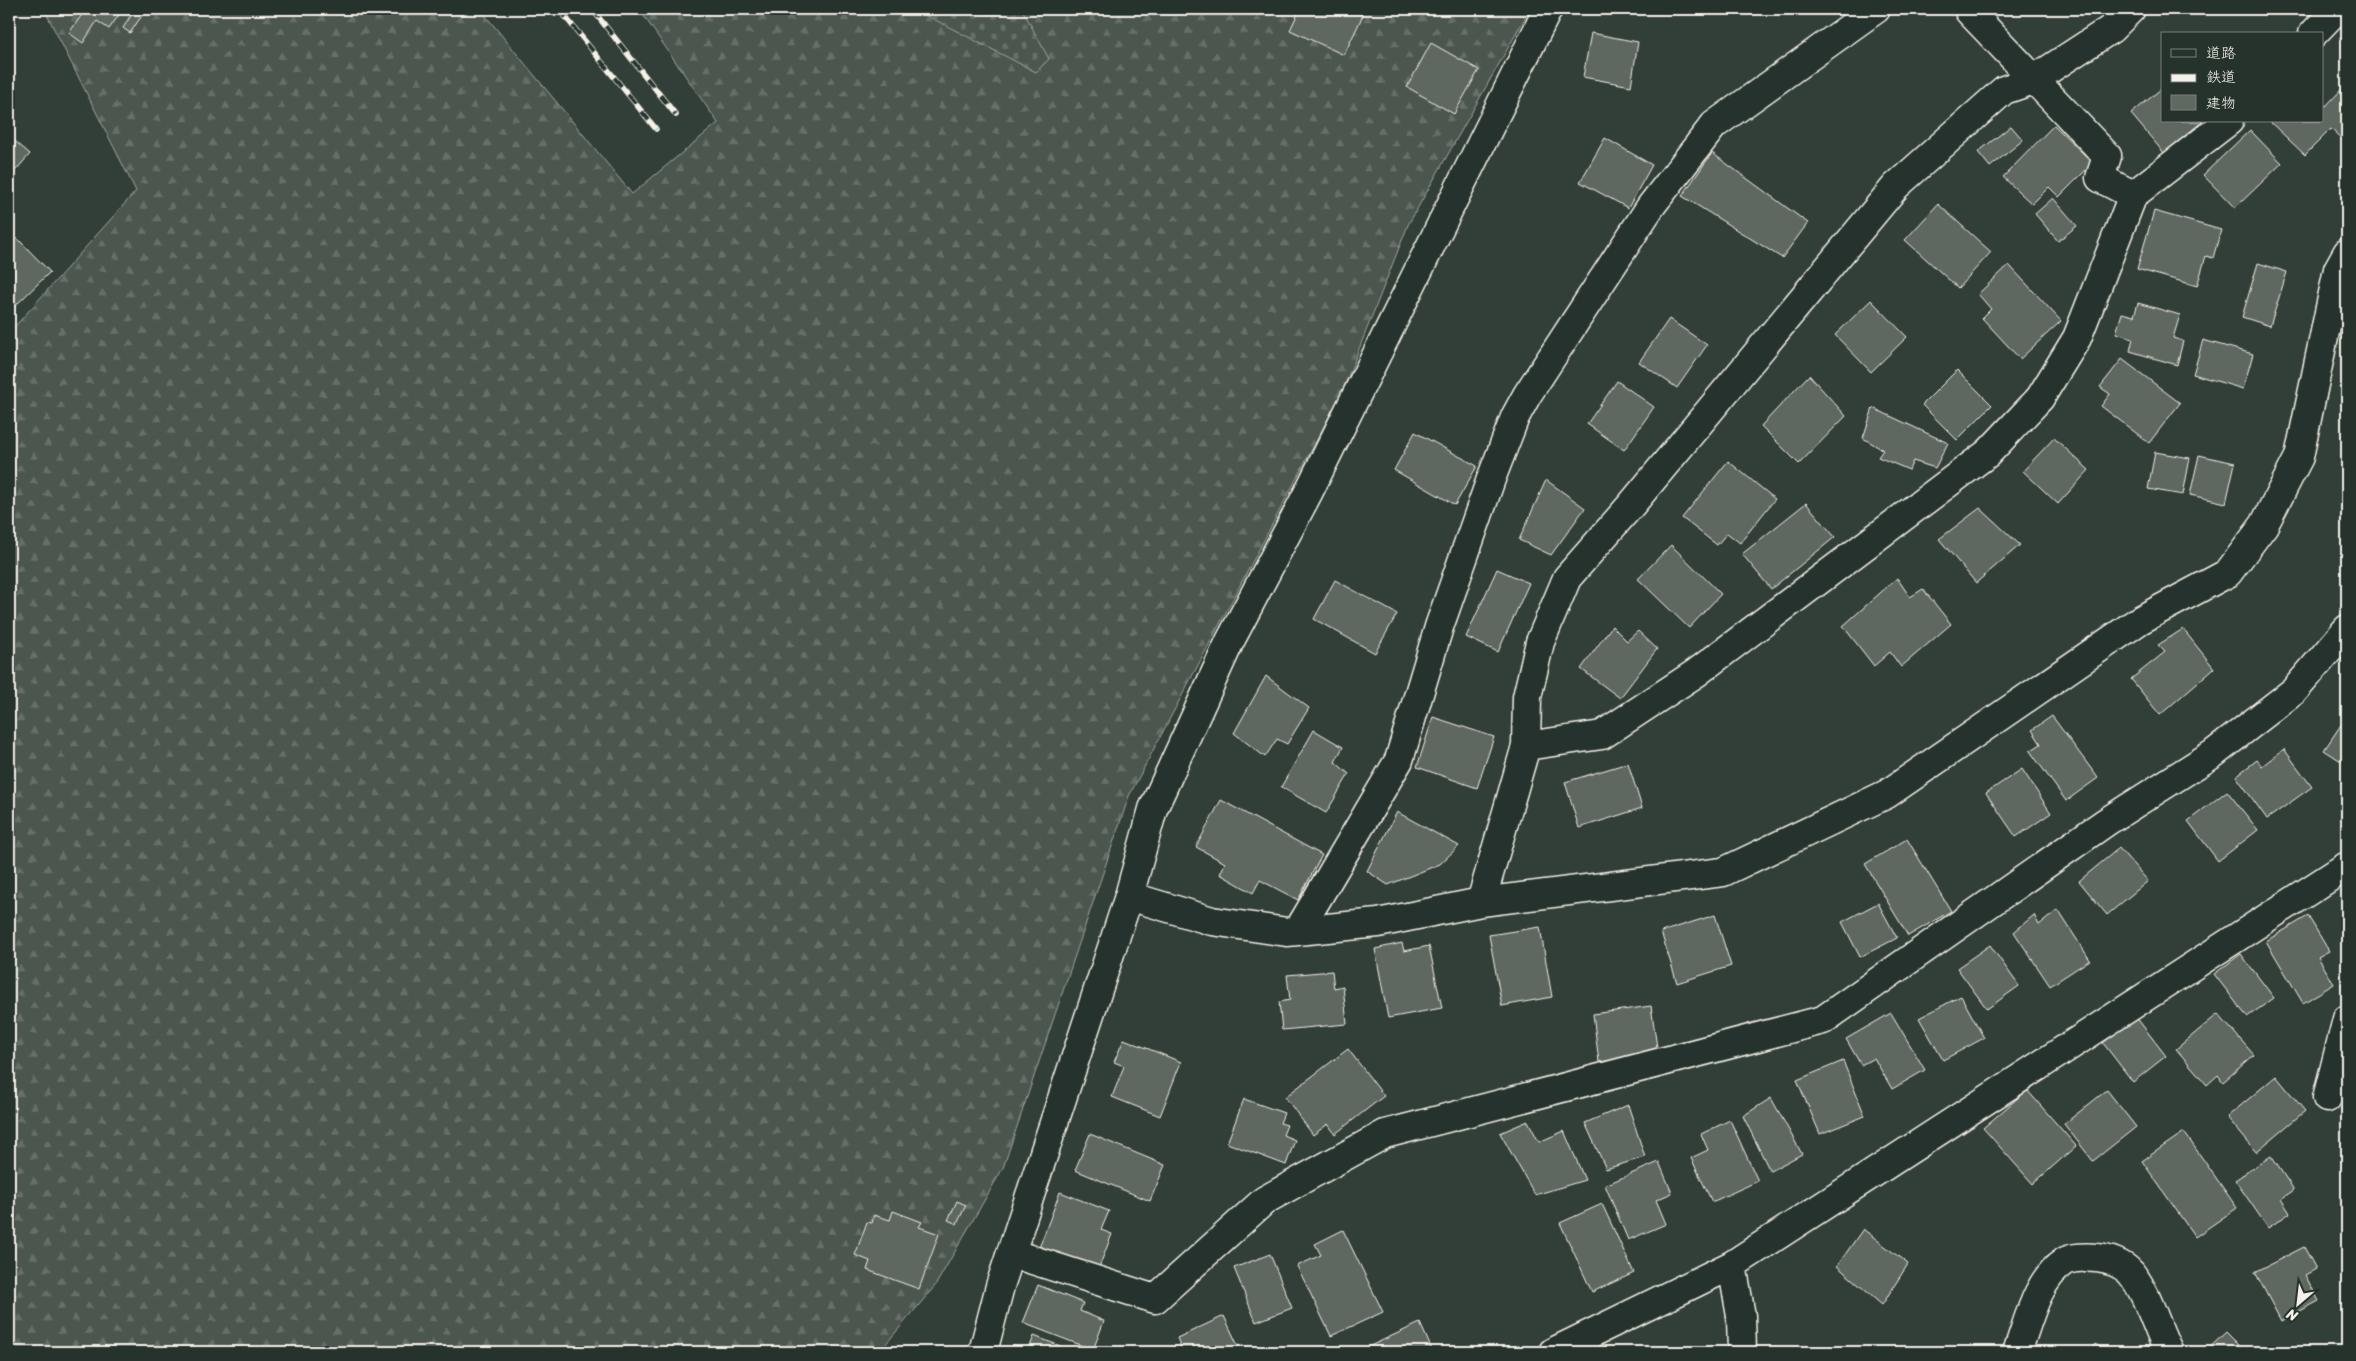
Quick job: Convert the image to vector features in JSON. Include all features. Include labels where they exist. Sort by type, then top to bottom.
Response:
[{"type":"street","points":[[983,1352],[1011,1252],[1129,896],[1153,809],[1230,641],[1308,493],[1548,9]]},
{"type":"street","points":[[1298,931],[1399,760],[1439,627],[1491,479],[1515,417],[1527,395],[1651,206],[1714,126],[1876,9]]},
{"type":"street","points":[[1481,902],[1526,746],[1529,688],[1540,642],[1567,578],[1632,504],[1896,186],[2004,90],[2033,80],[2111,30],[2131,9]]},
{"type":"street","points":[[2315,32],[2337,9]]},
{"type":"street","points":[[1969,11],[2107,156],[2100,178],[2133,194]]},
{"type":"street","points":[[1526,746],[1602,735],[1696,673],[1988,453],[2040,398],[2077,338],[2133,194],[2228,122]]},
{"type":"street","points":[[1129,896],[1212,920],[1287,932],[1378,923],[1481,902],[1723,872],[1887,794],[2140,620],[2228,572],[2264,525],[2299,457],[2338,269],[2347,253]]},
{"type":"street","points":[[1011,1252],[1155,1299],[1265,1200],[1385,1134],[1823,1020],[2106,822],[2213,754],[2294,691],[2347,629]]},
{"type":"street","points":[[1553,1352],[1732,1265],[2347,866]]},
{"type":"street","points":[[2327,1098],[2347,1019]]},
{"type":"street","points":[[2017,1352],[2036,1301],[2050,1274],[2065,1261],[2090,1257],[2110,1259],[2130,1272],[2142,1289],[2169,1352]]},
{"type":"street","points":[[1732,1265],[1741,1316],[1742,1352]]},
{"type":"green space","points":[[44,9],[480,9],[632,194],[718,123],[639,9],[1530,9],[1408,225],[1342,392],[1129,796],[1003,1168],[935,1286],[879,1352],[9,1352],[9,333],[136,191]]},
{"type":"green space","points":[[914,9],[1022,9],[1049,59],[1036,72]]},
{"type":"building","points":[[76,9],[123,9],[109,29],[97,21],[83,43],[69,33],[83,13]]},
{"type":"building","points":[[135,9],[143,14],[130,33],[123,28]]},
{"type":"building","points":[[1300,9],[1350,9],[1363,15],[1344,55],[1290,30]]},
{"type":"building","points":[[1591,33],[1638,42],[1631,86],[1583,77]]},
{"type":"building","points":[[1431,43],[1479,70],[1454,114],[1407,87]]},
{"type":"building","points":[[2161,89],[2161,122],[2202,122],[2164,153],[2131,114]]},
{"type":"building","points":[[2341,90],[2347,96],[2347,140],[2345,142],[2331,129],[2305,155],[2270,122],[2324,122],[2324,104],[2326,106]]},
{"type":"building","points":[[2054,125],[2093,163],[2059,197],[2049,187],[2032,204],[2003,177]]},
{"type":"building","points":[[2011,126],[2023,140],[1990,167],[1978,152]]},
{"type":"building","points":[[2250,130],[2282,163],[2235,208],[2203,175]]},
{"type":"building","points":[[9,136],[30,154],[9,178]]},
{"type":"building","points":[[1605,138],[1652,165],[1628,208],[1580,182]]},
{"type":"building","points":[[1712,153],[1808,223],[1782,258],[1682,196]]},
{"type":"building","points":[[2053,198],[2077,226],[2058,241],[2035,214]]},
{"type":"building","points":[[1938,204],[1991,252],[1958,288],[1905,240]]},
{"type":"building","points":[[2154,211],[2221,230],[2213,258],[2206,256],[2197,286],[2137,269]]},
{"type":"building","points":[[17,238],[50,272],[9,312],[9,245]]},
{"type":"building","points":[[2258,263],[2287,272],[2270,326],[2242,317]]},
{"type":"building","points":[[2009,265],[2061,321],[2020,359],[1982,318],[1991,309],[1978,294]]},
{"type":"building","points":[[1871,300],[1907,337],[1871,372],[1835,335]]},
{"type":"building","points":[[2138,303],[2180,315],[2173,338],[2183,341],[2177,365],[2130,351],[2133,338],[2116,333],[2122,313],[2134,316]]},
{"type":"building","points":[[1669,319],[1707,345],[1677,388],[1639,362]]},
{"type":"building","points":[[2203,340],[2253,354],[2243,389],[2193,374]]},
{"type":"building","points":[[2122,359],[2180,403],[2149,443],[2101,406],[2110,394],[2100,387]]},
{"type":"building","points":[[2347,362],[2347,397],[2343,396]]},
{"type":"building","points":[[1957,370],[1992,405],[1957,440],[1922,405]]},
{"type":"building","points":[[1809,375],[1846,416],[1799,464],[1761,426]]},
{"type":"building","points":[[1617,381],[1654,407],[1624,450],[1587,424]]},
{"type":"building","points":[[1873,408],[1948,443],[1935,468],[1913,461],[1909,470],[1878,457],[1883,450],[1863,438]]},
{"type":"building","points":[[1415,432],[1477,466],[1455,505],[1394,470]]},
{"type":"building","points":[[2054,438],[2089,470],[2058,504],[2023,471]]},
{"type":"building","points":[[2155,452],[2190,458],[2183,495],[2148,489]]},
{"type":"building","points":[[2199,455],[2235,463],[2226,503],[2190,495]]},
{"type":"building","points":[[1728,461],[1775,499],[1740,543],[1727,533],[1717,545],[1682,518]]},
{"type":"building","points":[[1546,480],[1585,508],[1551,555],[1519,540]]},
{"type":"building","points":[[1806,503],[1835,537],[1771,589],[1742,554]]},
{"type":"building","points":[[1980,508],[2020,545],[1976,583],[1939,539]]},
{"type":"building","points":[[1671,545],[1721,594],[1689,628],[1638,579]]},
{"type":"building","points":[[1497,569],[1529,583],[1498,652],[1466,637]]},
{"type":"building","points":[[1897,578],[1910,597],[1923,589],[1951,624],[1901,667],[1890,652],[1874,666],[1843,626]]},
{"type":"building","points":[[1335,580],[1397,614],[1375,653],[1314,619]]},
{"type":"building","points":[[1612,626],[1627,641],[1638,631],[1657,649],[1620,698],[1581,669]]},
{"type":"building","points":[[2183,629],[2214,668],[2160,715],[2131,679],[2165,652],[2158,645]]},
{"type":"building","points":[[1266,676],[1309,708],[1287,744],[1277,739],[1265,757],[1234,733]]},
{"type":"building","points":[[2052,716],[2098,778],[2066,801],[2030,751],[2041,744],[2032,730]]},
{"type":"building","points":[[2347,716],[2347,765],[2324,750]]},
{"type":"building","points":[[1433,717],[1494,737],[1477,788],[1417,767]]},
{"type":"building","points":[[1314,730],[1343,747],[1335,762],[1349,774],[1326,813],[1281,787]]},
{"type":"building","points":[[2284,749],[2312,787],[2267,819],[2236,776],[2257,760],[2262,766]]},
{"type":"building","points":[[1628,763],[1642,808],[1579,828],[1565,782]]},
{"type":"building","points":[[2022,769],[2051,813],[2016,837],[1986,793]]},
{"type":"building","points":[[2227,791],[2258,830],[2218,861],[2188,821]]},
{"type":"building","points":[[1221,800],[1322,855],[1298,900],[1260,880],[1253,893],[1220,874],[1225,863],[1196,847]]},
{"type":"building","points":[[1397,812],[1459,846],[1440,864],[1388,885],[1367,871]]},
{"type":"building","points":[[1907,839],[1951,911],[1908,936],[1865,864]]},
{"type":"building","points":[[2119,848],[2148,881],[2107,915],[2079,881]]},
{"type":"building","points":[[1878,903],[1897,938],[1860,957],[1842,922]]},
{"type":"building","points":[[2058,910],[2090,960],[2050,986],[2014,932],[2034,915],[2039,925]]},
{"type":"building","points":[[1715,915],[1731,966],[1677,983],[1661,932]]},
{"type":"building","points":[[2308,916],[2329,951],[2318,957],[2334,984],[2303,1003],[2266,941]]},
{"type":"building","points":[[1540,927],[1552,997],[1502,1006],[1489,935]]},
{"type":"building","points":[[1402,943],[1404,951],[1429,946],[1442,1008],[1388,1018],[1375,949]]},
{"type":"building","points":[[1990,945],[2019,986],[1987,1009],[1957,968]]},
{"type":"building","points":[[2241,954],[2274,998],[2247,1017],[2214,974]]},
{"type":"building","points":[[1332,971],[1334,988],[1343,986],[1347,1024],[1282,1030],[1279,1002],[1290,1000],[1287,975]]},
{"type":"building","points":[[1961,996],[1984,1038],[1943,1060],[1919,1018]]},
{"type":"building","points":[[1651,1006],[1658,1054],[1599,1062],[1593,1014]]},
{"type":"building","points":[[1891,1013],[1925,1070],[1892,1089],[1874,1058],[1861,1065],[1846,1039]]},
{"type":"building","points":[[2218,1014],[2254,1055],[2223,1082],[2218,1075],[2207,1085],[2176,1049]]},
{"type":"building","points":[[2136,1017],[2166,1056],[2133,1082],[2103,1043]]},
{"type":"building","points":[[1124,1039],[1181,1062],[1160,1116],[1112,1097],[1124,1066],[1114,1062]]},
{"type":"building","points":[[1348,1049],[1384,1096],[1335,1134],[1328,1124],[1313,1135],[1285,1097]]},
{"type":"building","points":[[1843,1061],[1865,1116],[1820,1134],[1797,1080]]},
{"type":"building","points":[[2276,1076],[2305,1111],[2256,1152],[2227,1117]]},
{"type":"building","points":[[2027,1090],[2076,1146],[2033,1184],[1983,1128]]},
{"type":"building","points":[[2107,1090],[2136,1127],[2093,1161],[2064,1124]]},
{"type":"building","points":[[1771,1098],[1802,1154],[1770,1171],[1743,1116]]},
{"type":"building","points":[[1244,1099],[1284,1113],[1280,1123],[1287,1125],[1283,1135],[1295,1140],[1286,1165],[1227,1143]]},
{"type":"building","points":[[1628,1105],[1645,1157],[1606,1169],[1585,1123]]},
{"type":"building","points":[[1730,1120],[1758,1181],[1712,1202],[1691,1158],[1708,1150],[1701,1134]]},
{"type":"building","points":[[1528,1121],[1539,1142],[1564,1131],[1585,1180],[1535,1195],[1500,1133]]},
{"type":"building","points":[[2184,1132],[2237,1208],[2195,1237],[2142,1161]]},
{"type":"building","points":[[1090,1134],[1165,1165],[1150,1201],[1075,1170]]},
{"type":"building","points":[[2271,1156],[2294,1190],[2281,1199],[2290,1213],[2268,1228],[2235,1180]]},
{"type":"building","points":[[1659,1162],[1672,1193],[1656,1200],[1666,1224],[1628,1240],[1605,1185]]},
{"type":"building","points":[[1060,1192],[1109,1211],[1101,1230],[1112,1234],[1098,1270],[1039,1248]]},
{"type":"building","points":[[957,1201],[966,1205],[957,1224],[948,1220]]},
{"type":"building","points":[[1602,1204],[1634,1273],[1592,1292],[1560,1223]]},
{"type":"building","points":[[893,1211],[922,1222],[919,1227],[939,1234],[919,1289],[867,1270],[870,1261],[855,1255],[867,1222],[872,1223],[874,1215],[890,1220]]},
{"type":"building","points":[[1863,1229],[1908,1264],[1882,1305],[1837,1266]]},
{"type":"building","points":[[1343,1230],[1383,1312],[1331,1336],[1297,1266],[1321,1255],[1315,1244]]},
{"type":"building","points":[[2304,1247],[2316,1269],[2305,1275],[2319,1301],[2281,1321],[2255,1272]]},
{"type":"building","points":[[1270,1254],[1292,1308],[1256,1322],[1234,1268]]},
{"type":"building","points":[[1038,1285],[1083,1303],[1080,1311],[1104,1321],[1093,1350],[1023,1323]]},
{"type":"building","points":[[1224,1316],[1239,1348],[1230,1352],[1183,1352],[1177,1338]]},
{"type":"building","points":[[1420,1323],[1433,1352],[1357,1352]]},
{"type":"building","points":[[2226,1332],[2246,1352],[2205,1352]]},
{"type":"building","points":[[1034,1336],[1076,1352],[1028,1352]]},
{"type":"building","points":[[2096,1344],[2106,1352],[2090,1352]]},
{"type":"railway","points":[[559,9],[656,129]]},
{"type":"railway","points":[[592,9],[676,115]]}]
